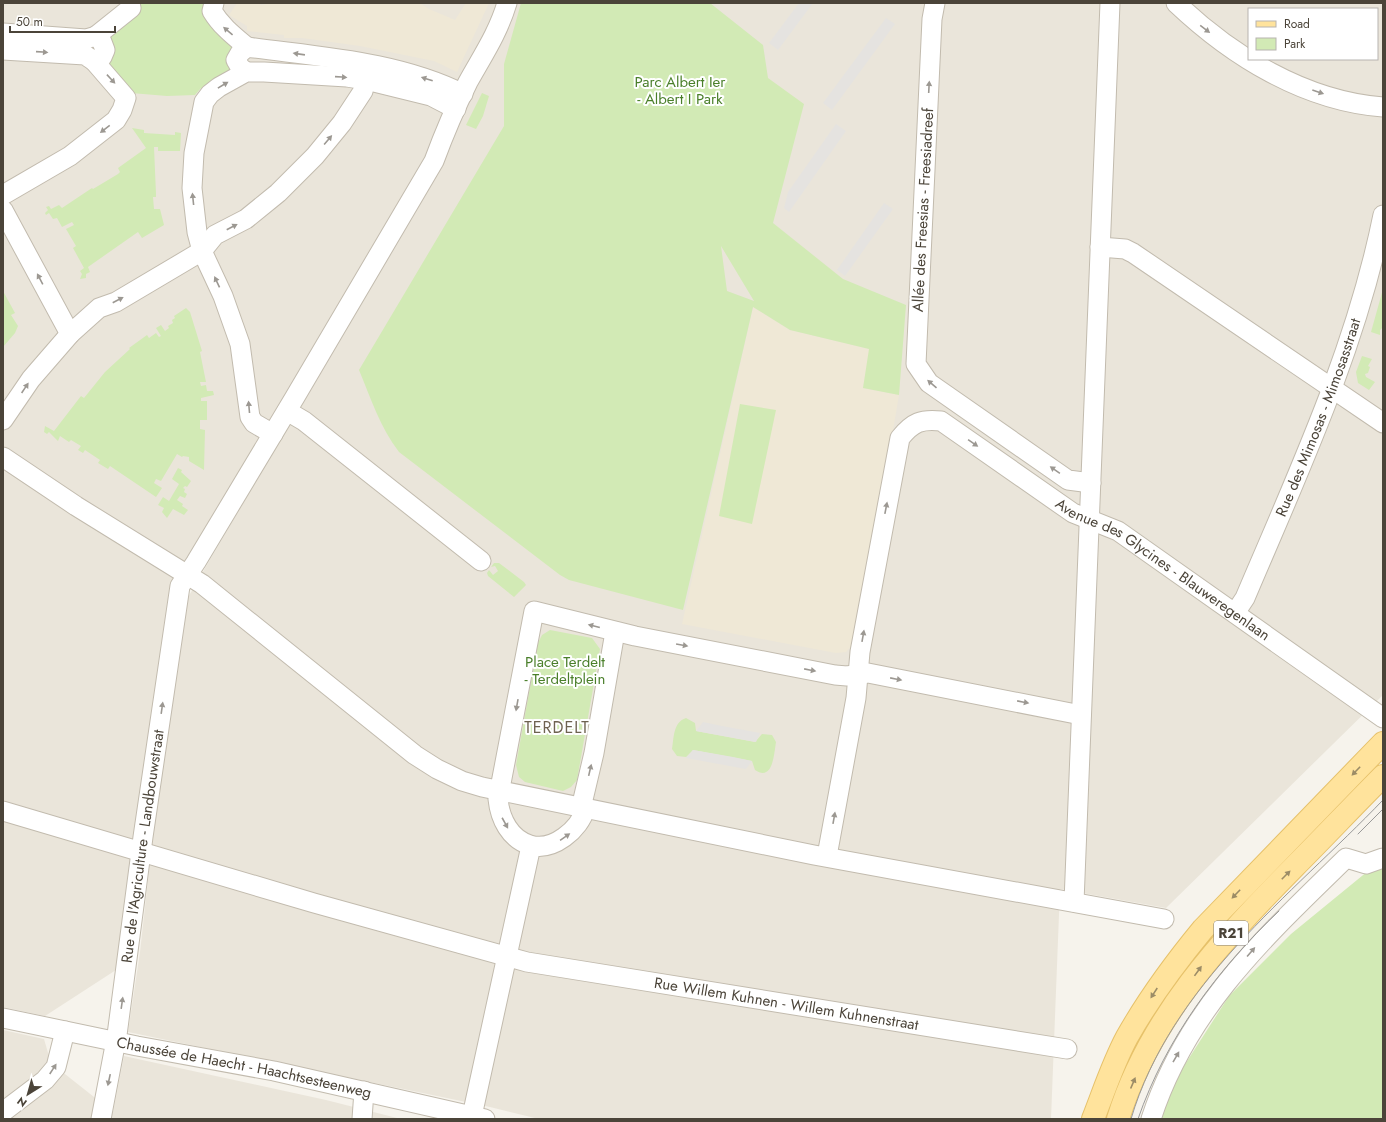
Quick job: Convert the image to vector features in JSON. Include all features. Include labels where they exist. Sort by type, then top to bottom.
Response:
[{"type":"main road","name":"R21","points":[[1093,1119],[1112,1070],[1127,1038],[1161,982],[1180,957],[1203,929],[1383,743]]},
{"type":"main road","name":"R21","points":[[1118,1119],[1151,1043],[1164,1020],[1201,968],[1252,909],[1383,776]]},
{"type":"street","name":"Rue de l'Agriculture - Landbouwstraat","points":[[101,1119],[116,1042],[180,586],[287,411],[434,161],[459,101],[500,25],[507,3]]},
{"type":"street","name":"Allée des Freesias - Freesiadreef","points":[[935,3],[932,26],[916,364],[929,383],[953,400]]},
{"type":"street","points":[[1074,902],[1110,3]]},
{"type":"street","points":[[1176,3],[1201,27],[1248,59]]},
{"type":"street","points":[[3,33],[86,39],[96,36],[130,6]]},
{"type":"street","points":[[213,7],[222,26],[247,47],[356,62],[425,78],[459,101]]},
{"type":"street","points":[[94,62],[102,57],[105,50],[102,42],[96,36]]},
{"type":"street","points":[[246,72],[240,67],[236,60],[240,53],[247,47]]},
{"type":"street","points":[[3,50],[85,56],[94,62],[126,98],[122,110],[116,120],[70,156],[3,195]]},
{"type":"street","points":[[1249,60],[1286,81],[1332,97],[1361,105],[1383,107]]},
{"type":"street","points":[[273,434],[254,423],[250,417],[246,377],[240,344],[223,296],[202,251],[197,232],[192,188],[194,153],[204,102],[210,94],[219,87],[246,72],[347,77],[459,101]]},
{"type":"street","points":[[3,420],[31,379],[70,334],[99,308],[116,302],[202,251],[215,236],[246,219],[278,193],[315,156],[342,123],[363,91],[366,80]]},
{"type":"street","points":[[3,210],[70,334]]},
{"type":"street","name":"Rue des Mimosas - Mimosasstraat","points":[[1235,613],[1245,598],[1333,389],[1363,301],[1383,215]]},
{"type":"street","points":[[1100,247],[1125,249],[1133,253],[1383,423]]},
{"type":"street","points":[[827,856],[856,698],[857,675],[900,438],[909,426],[926,420],[941,421],[953,400]]},
{"type":"street","name":"Avenue des Glycines - Blauweregenlaan","points":[[953,400],[1068,480],[1091,483]]},
{"type":"street","points":[[287,411],[304,421],[481,561]]},
{"type":"street","name":"Avenue des Glycines - Blauweregenlaan","points":[[941,421],[1073,513],[1118,532],[1383,718]]},
{"type":"street","points":[[3,457],[76,506],[202,584],[414,755],[437,769],[462,781],[500,791],[827,856],[1164,919]]},
{"type":"street","points":[[615,632],[594,753],[583,808],[578,824],[568,835],[558,841],[531,846],[519,839],[506,827],[499,812],[498,800],[534,611],[615,632],[835,675],[857,675],[868,673],[1081,714]]},
{"type":"street","name":"Rue Willem Kuhnen - Willem Kuhnenstraat","points":[[3,811],[314,903],[506,956],[542,964],[1067,1049]]},
{"type":"street","points":[[478,1117],[506,956],[531,846]]},
{"type":"street","points":[[1151,1119],[1170,1069],[1190,1033],[1234,971],[1265,936],[1346,858],[1366,864],[1383,858]]},
{"type":"street","name":"Chaussée de Haecht - Haachtsesteenweg","points":[[3,1018],[116,1042],[274,1070],[478,1117]]},
{"type":"street","points":[[3,1112],[45,1080],[56,1067],[65,1031]]},
{"type":"street","points":[[362,1119],[364,1091]]},
{"type":"shaded area","points":[[3,3],[496,3],[495,18],[426,166],[185,568],[3,446]]},
{"type":"shaded area","points":[[237,3],[258,3],[261,5],[274,3],[420,3],[429,9],[455,20],[466,3],[489,3],[457,72],[434,61],[360,46],[302,38],[284,38],[284,35],[247,31],[247,26],[229,15]]},
{"type":"shaded area","points":[[508,3],[1383,3],[1383,695],[1166,908],[1060,889],[1051,1119],[539,1119],[490,1107],[128,1032],[140,952],[153,835],[187,599],[437,171]]},
{"type":"shaded area","points":[[799,3],[813,3],[778,50],[769,43]]},
{"type":"shaded area","points":[[886,18],[895,24],[832,110],[823,103]]},
{"type":"shaded area","points":[[836,124],[846,131],[789,212],[784,208],[788,192]]},
{"type":"shaded area","points":[[884,203],[893,209],[845,276],[837,270]]},
{"type":"shaded area","points":[[753,307],[790,330],[870,349],[863,388],[899,395],[881,501],[853,644],[846,652],[836,653],[682,624]]},
{"type":"shaded area","points":[[3,464],[174,576],[116,970],[45,1016],[3,1007]]},
{"type":"shaded area","points":[[703,722],[760,733],[756,742],[696,731]]},
{"type":"shaded area","points":[[693,750],[752,761],[746,769],[686,758]]},
{"type":"shaded area","points":[[3,1030],[44,1039],[51,1063],[113,1112],[124,1056],[326,1100],[401,1119],[3,1119]]},
{"type":"green space","points":[[135,3],[207,4],[240,46],[236,68],[206,91],[201,88],[195,95],[167,96],[131,93],[105,60],[106,39]]},
{"type":"green space","name":"Parc Albert Ier - Albert I Park","points":[[521,3],[710,3],[763,45],[768,78],[804,104],[773,223],[843,279],[906,305],[899,395],[863,388],[869,349],[790,330],[753,307],[683,610],[569,580],[560,575],[399,452],[381,423],[359,370],[504,126],[504,64]],"holes":[[[721,246],[754,301],[727,291]]]},
{"type":"green space","points":[[482,93],[489,96],[483,116],[476,129],[466,125]]},
{"type":"green space","points":[[132,128],[144,130],[144,133],[175,135],[175,132],[181,133],[180,151],[158,151],[158,147],[154,147],[156,197],[153,197],[154,209],[160,209],[164,225],[142,238],[138,232],[88,267],[90,272],[86,274],[86,278],[80,279],[82,274],[80,271],[84,268],[73,248],[76,246],[66,229],[74,225],[72,222],[62,227],[57,218],[53,219],[49,213],[46,215],[45,213],[48,210],[46,207],[49,206],[51,209],[59,205],[62,208],[92,188],[93,189],[118,174],[120,172],[118,168],[146,148]]},
{"type":"green space","points":[[1383,289],[1383,327],[1380,330],[1380,335],[1371,332]]},
{"type":"green space","points":[[3,291],[15,313],[11,315],[18,326],[15,333],[3,347]]},
{"type":"green space","points":[[186,308],[190,312],[202,351],[200,352],[206,382],[200,382],[201,386],[206,385],[207,391],[213,391],[214,395],[201,398],[201,401],[207,401],[207,420],[200,420],[200,429],[205,430],[204,470],[189,461],[189,457],[182,457],[177,454],[161,481],[156,479],[154,483],[162,488],[156,497],[110,466],[108,469],[98,463],[100,460],[85,450],[83,453],[78,450],[81,446],[71,440],[69,442],[60,436],[58,441],[49,432],[47,434],[44,432],[45,426],[54,431],[81,396],[84,398],[105,372],[130,349],[129,348],[147,335],[149,338],[156,333],[159,337],[161,336],[156,328],[161,325],[165,331],[169,328],[168,326],[173,323],[172,320],[175,318],[174,316]]},
{"type":"green space","points":[[1362,356],[1372,359],[1368,366],[1370,367],[1368,373],[1365,374],[1366,377],[1375,382],[1369,390],[1358,383],[1356,372]]},
{"type":"green space","points":[[740,404],[776,410],[752,524],[719,516]]},
{"type":"green space","points":[[178,468],[182,470],[181,472],[191,481],[187,487],[185,486],[183,488],[185,489],[184,492],[187,494],[185,498],[180,496],[177,500],[188,510],[184,515],[173,509],[167,518],[162,512],[164,508],[158,505],[163,497],[169,501],[179,484],[172,479]]},
{"type":"green space","points":[[494,563],[499,563],[526,585],[514,597],[488,576],[487,573],[489,570],[493,575],[498,571],[495,566],[491,567]]},
{"type":"green space","name":"Place Terdelt - Terdeltplein","points":[[550,630],[592,638],[600,649],[577,780],[571,787],[563,791],[525,782],[519,777],[516,765],[538,643],[542,635]]},
{"type":"green space","points":[[686,718],[695,723],[696,731],[755,742],[762,734],[772,735],[776,742],[772,765],[769,770],[761,773],[755,770],[752,761],[693,750],[686,757],[677,756],[672,749],[675,731],[679,723]]},
{"type":"green space","points":[[1383,865],[1383,1119],[1160,1119],[1171,1086],[1229,996],[1291,934],[1368,871]]},
{"type":"tram line","points":[[1131,1119],[1149,1071],[1174,1026],[1204,984],[1237,945],[1383,800]]},
{"type":"tram line","points":[[1358,834],[1383,809]]},
{"type":"tram line","points":[[1138,1119],[1163,1061],[1196,1007],[1235,957],[1279,911]]},
{"type":"district","name":"TERDELT","points":[[557,727]]}]
